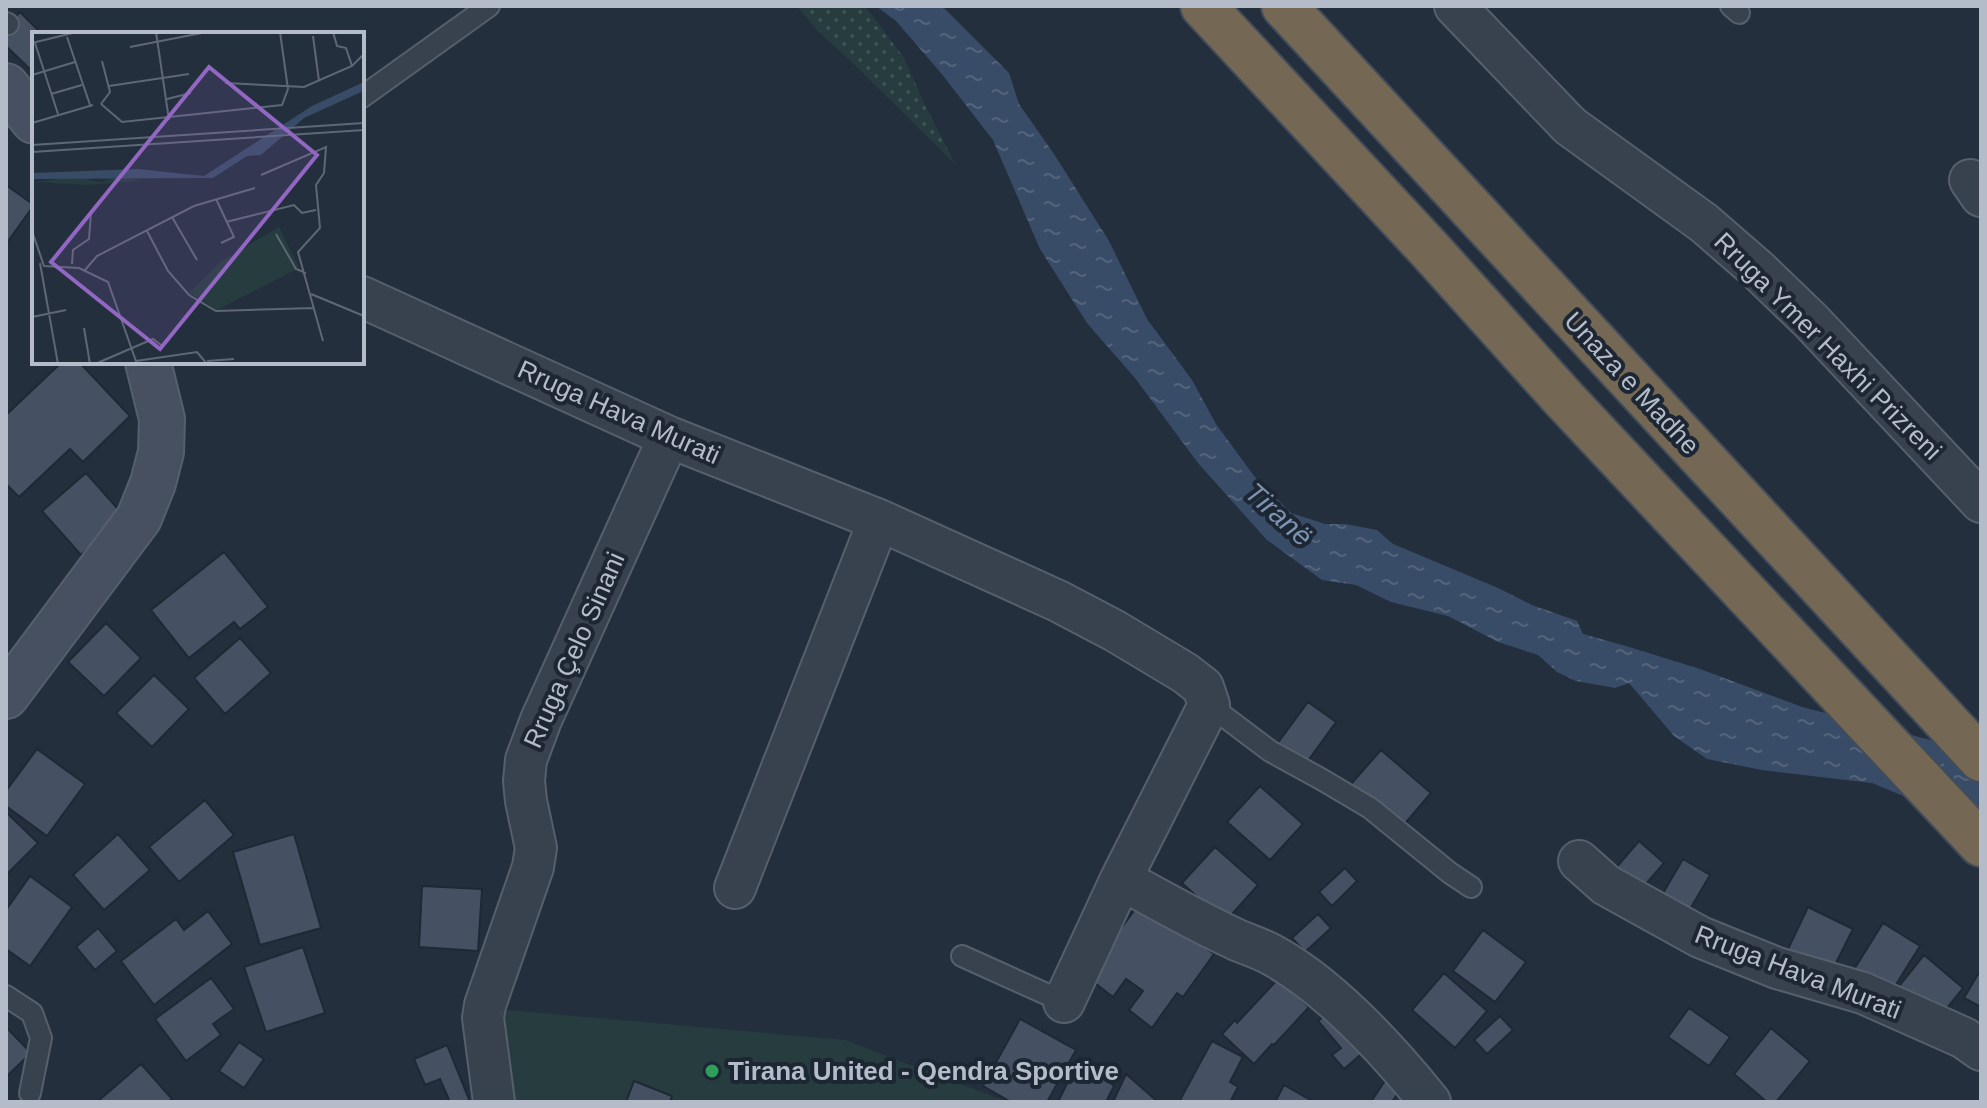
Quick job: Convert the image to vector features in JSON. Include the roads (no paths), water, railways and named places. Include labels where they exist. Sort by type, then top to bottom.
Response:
[{"type":"highway","points":[[1203,6],[1564,399],[1981,844]]},
{"type":"highway","name":"Unaza e Madhe","points":[[1284,6],[1981,759]]},
{"type":"main road","points":[[6,86],[32,118]]},
{"type":"main road","points":[[6,696],[139,518],[153,483],[162,441],[162,419],[148,364]]},
{"type":"street","name":"Rruga Ymer Haxhi Prizreni","points":[[1462,9],[1570,126],[1704,223],[1757,269],[1811,321],[1981,502]]},
{"type":"street","name":"Rruga Hava Murati","points":[[364,298],[669,437],[879,520],[1058,601],[1185,673],[1203,687],[1209,705]]},
{"type":"street","name":"Rruga Çelo Sinani","points":[[494,1102],[483,1018],[533,867],[536,848],[526,801],[526,760],[541,720],[669,437]]},
{"type":"street","points":[[735,888],[879,520]]},
{"type":"street","points":[[1064,1002],[1121,879],[1209,705]]},
{"type":"street","name":"Rruga Hava Murati","points":[[1579,861],[1606,885],[1700,937],[1777,968],[1863,993],[1964,1038],[1981,1050]]},
{"type":"street","points":[[1121,879],[1274,956],[1306,977],[1357,1020],[1430,1102]]},
{"type":"lane","points":[[364,96],[489,6]]},
{"type":"lane","name":"Rruga Hava Murati","points":[[1209,705],[1270,751],[1370,808],[1471,887]]},
{"type":"lane","points":[[962,956],[1064,1002]]},
{"type":"lane","points":[[6,996],[32,1013],[41,1038],[30,1093]]},
{"type":"water","name":"Tiranë","points":[[876,6],[942,6],[1009,73],[1019,104],[1109,241],[1147,319],[1192,380],[1216,424],[1254,476],[1291,513],[1325,524],[1377,530],[1393,544],[1532,605],[1577,621],[1583,634],[1700,669],[1802,707],[1981,753],[1981,828],[1872,783],[1762,770],[1707,759],[1674,736],[1629,683],[1615,688],[1576,681],[1557,672],[1538,655],[1498,642],[1448,616],[1391,602],[1356,585],[1322,580],[1266,539],[1198,463],[1135,378],[1087,323],[1040,249],[993,140],[896,21]]},
{"type":"place","name":"Tirana United - Qendra Sportive","points":[[712,1071]]}]
